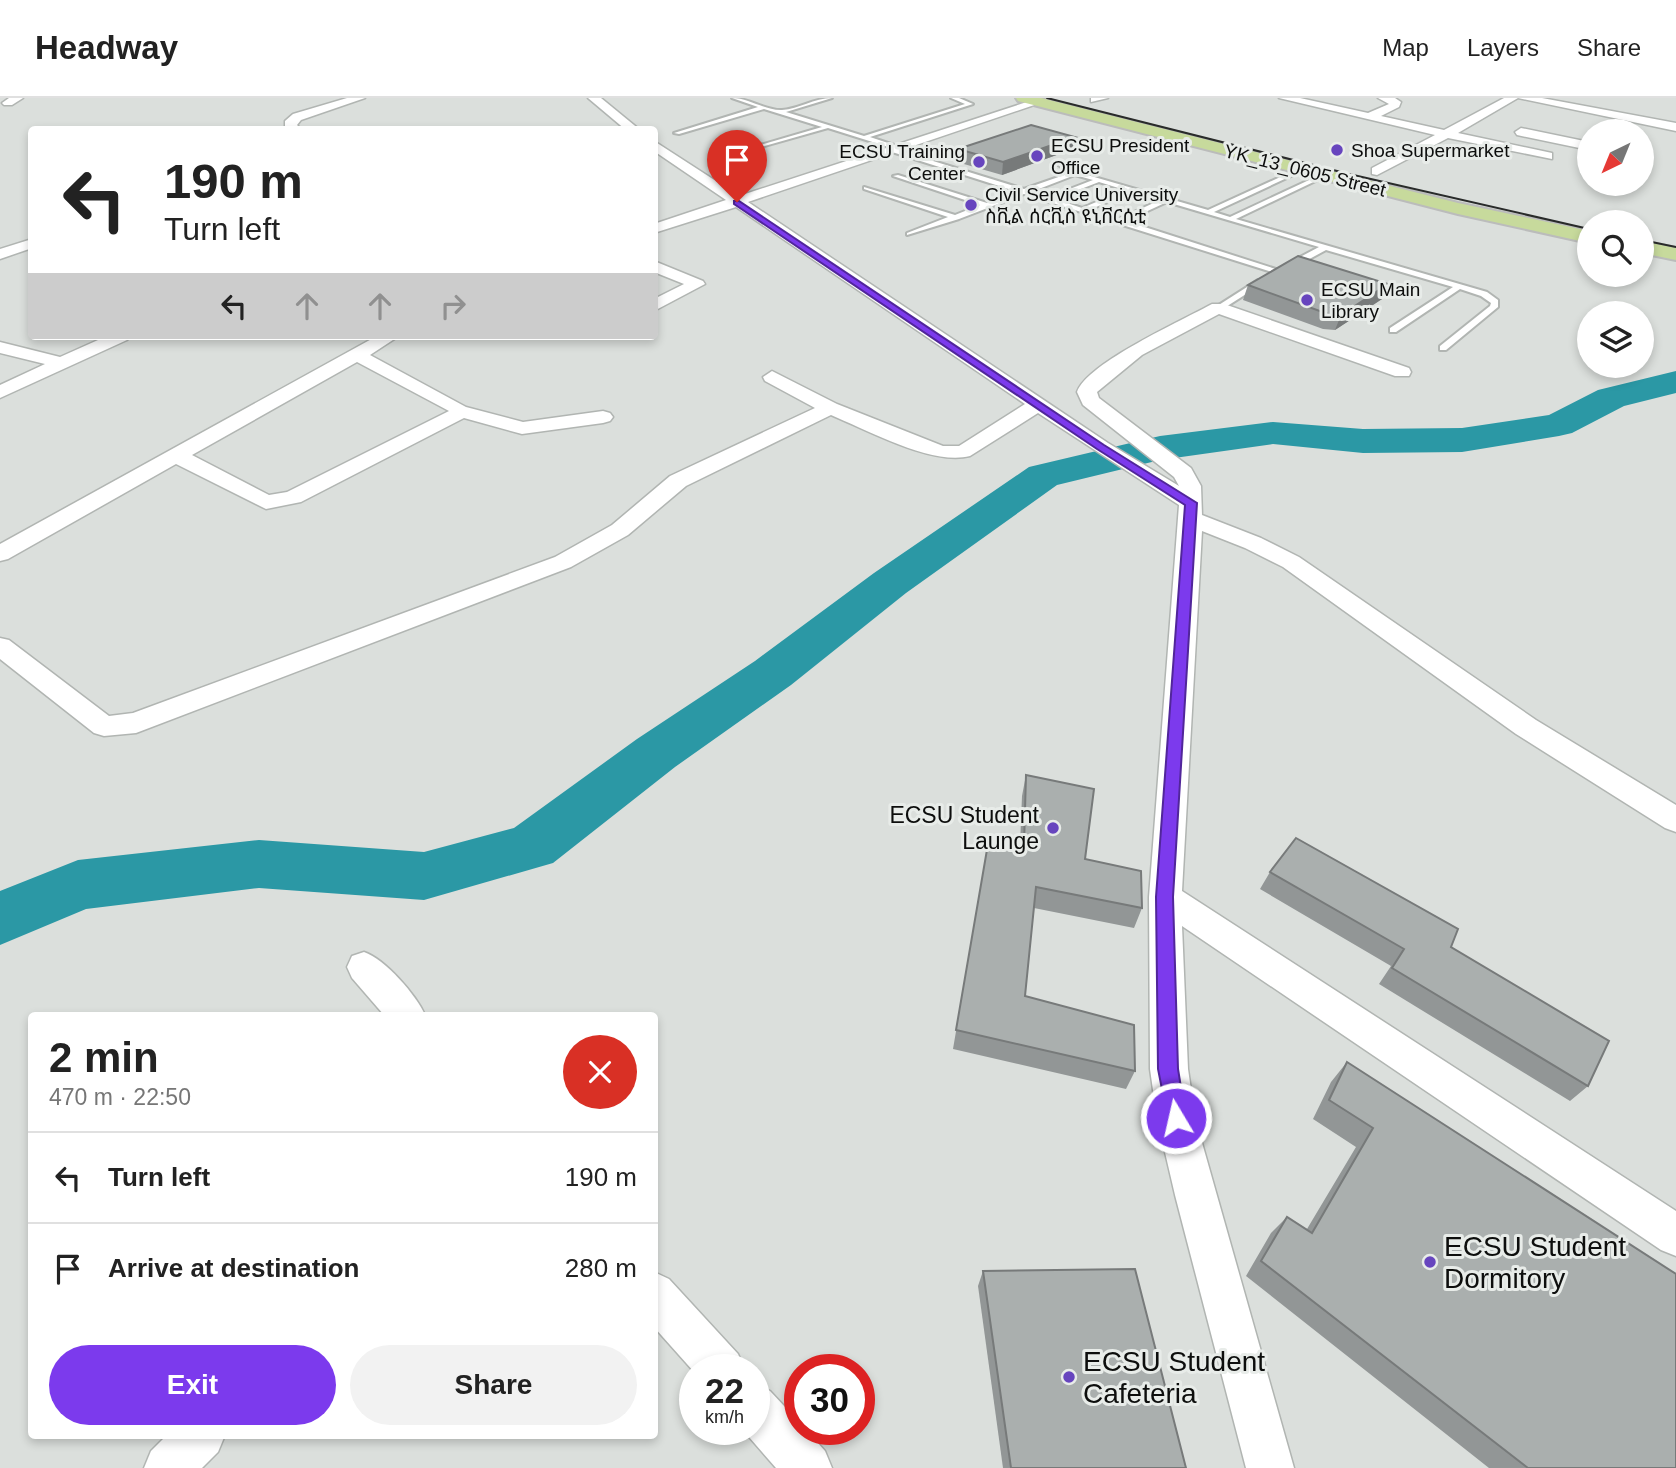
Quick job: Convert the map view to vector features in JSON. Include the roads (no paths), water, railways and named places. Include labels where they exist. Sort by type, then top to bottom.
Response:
[{"type":"main road","name":"YK_13_0605 Street","points":[[1095,99],[1415,179]]},
{"type":"main road","name":"YK_13_0605 Street","points":[[1030,100],[1324,175],[1577,234]]},
{"type":"main road","points":[[1654,249],[1676,254]]},
{"type":"street","points":[[291,126],[291,121],[297,117],[359,98]]},
{"type":"street","points":[[594,98],[629,126]]},
{"type":"street","points":[[1285,98],[1547,156]]},
{"type":"street","points":[[1369,117],[1395,105],[1395,102],[1384,98]]},
{"type":"street","points":[[1377,171],[1513,98]]},
{"type":"street","points":[[1524,98],[1673,133]]},
{"type":"street","points":[[658,228],[894,149],[1030,100]]},
{"type":"street","points":[[1493,108],[1519,114]]},
{"type":"street","points":[[1469,121],[1577,144]]},
{"type":"street","points":[[658,148],[1146,477],[1189,498],[1253,542],[1292,562],[1526,727],[1676,820]]},
{"type":"street","points":[[0,254],[28,244]]},
{"type":"street","points":[[658,267],[697,284],[658,304]]},
{"type":"street","points":[[1270,1468],[1176,1118],[1168,1069],[1165,897],[1189,498],[1148,446],[1090,401],[1087,392],[1088,386],[1136,351],[1218,308],[1402,372]]},
{"type":"street","points":[[0,392],[112,340]]},
{"type":"street","points":[[0,554],[382,340]]},
{"type":"street","points":[[0,347],[61,363]]},
{"type":"street","points":[[355,354],[460,412]]},
{"type":"street","points":[[772,377],[830,408],[940,452],[954,454],[963,452],[1038,404]]},
{"type":"street","points":[[0,646],[103,726],[136,723],[563,562],[621,529],[658,495],[678,481],[830,408]]},
{"type":"street","points":[[177,456],[266,502],[277,502],[293,497],[428,431],[460,412],[479,414],[522,428],[603,417]]},
{"type":"street","points":[[1165,897],[1676,1235]]},
{"type":"street","points":[[364,967],[404,1012]]},
{"type":"street","points":[[658,1298],[708,1354]]},
{"type":"street","points":[[770,1425],[808,1468]]},
{"type":"street","points":[[168,1468],[197,1439]]},
{"type":"lane","points":[[735,98],[1278,271]]},
{"type":"lane","points":[[780,112],[828,98]]},
{"type":"lane","points":[[864,138],[970,104],[954,98]]},
{"type":"lane","points":[[677,133],[764,107]]},
{"type":"lane","points":[[745,151],[828,127]]},
{"type":"lane","points":[[1059,163],[1075,173],[1211,211],[1483,294],[1495,302],[1494,307],[1443,348]]},
{"type":"lane","points":[[1211,211],[1301,169]]},
{"type":"lane","points":[[909,234],[1075,173]]},
{"type":"lane","points":[[1232,218],[1324,175]]},
{"type":"lane","points":[[896,176],[989,206]]},
{"type":"lane","points":[[1050,200],[1099,180]]},
{"type":"lane","points":[[866,188],[957,218]]},
{"type":"lane","points":[[1082,210],[1132,189]]},
{"type":"lane","points":[[1119,222],[1168,199]]},
{"type":"lane","points":[[1218,308],[1278,271],[1326,246]]},
{"type":"lane","points":[[1393,330],[1458,287]]},
{"type":"waterway","points":[[0,919],[78,885],[259,864],[424,876],[532,847],[656,753],[773,673],[890,583],[1043,476],[1160,448],[1273,433],[1363,441],[1462,440],[1559,425],[1611,398],[1676,382]]},
{"type":"tram line","points":[[1047,98],[1349,174],[1577,226]]},
{"type":"tram line","points":[[1654,242],[1676,247]]},
{"type":"place","name":"Shoa Supermarket","points":[[1337,150]]},
{"type":"place","name":"ECSU President Office","points":[[1037,156]]},
{"type":"place","name":"ECSU Training Center","points":[[979,162]]},
{"type":"place","name":"Civil Service University ስቪል ሰርቪስ ዩኒቨርሲቲ","points":[[971,205]]},
{"type":"place","name":"ECSU Main Library","points":[[1307,300]]},
{"type":"place","name":"ECSU Student Launge","points":[[1053,828]]},
{"type":"place","name":"ECSU Student Dormitory","points":[[1430,1262]]},
{"type":"place","name":"ECSU Student Cafeteria","points":[[1069,1377]]}]
